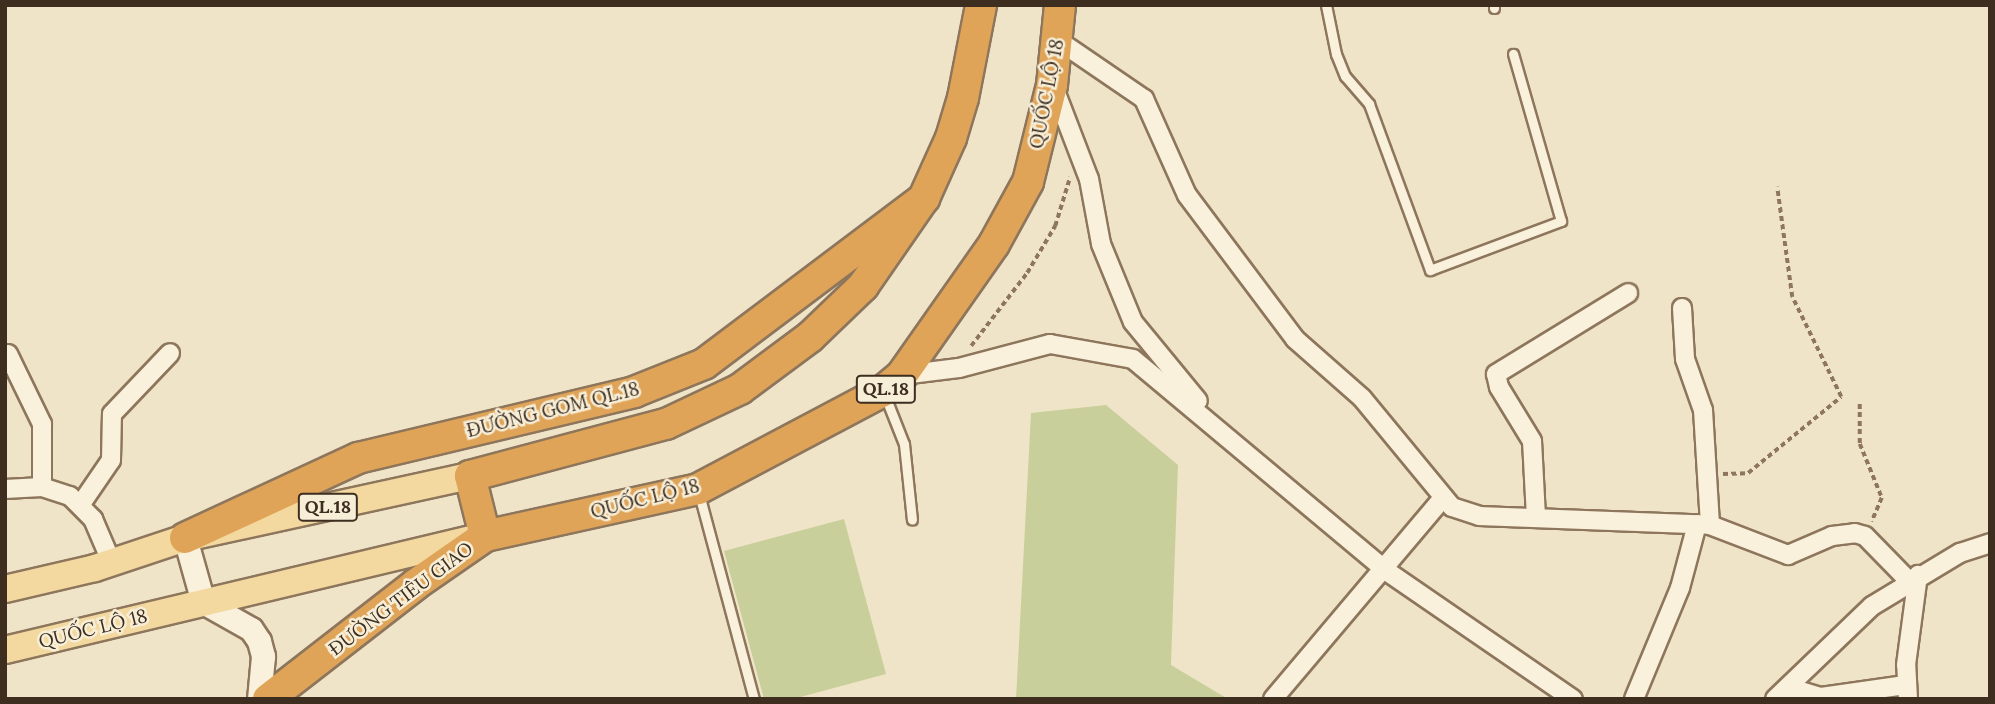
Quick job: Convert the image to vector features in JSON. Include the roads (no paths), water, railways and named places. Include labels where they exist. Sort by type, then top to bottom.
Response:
[{"type":"highway","name":"QL.18","points":[[470,476],[666,424],[740,389],[810,337],[863,286],[925,198],[963,99],[981,5]]},
{"type":"highway","name":"QUỐC LỘ 18","points":[[485,536],[698,489],[893,383],[994,244],[1028,182],[1052,85],[1059,41],[1060,5]]},
{"type":"highway","name":"ĐƯỜNG GOM QL.18","points":[[185,538],[358,458],[634,392],[704,364],[925,198]]},
{"type":"highway","name":"ĐƯỜNG TIÊU GIAO","points":[[268,699],[416,583],[485,536],[470,476]]},
{"type":"main road","name":"QL.18","points":[[5,589],[185,538],[470,476]]},
{"type":"main road","name":"QUỐC LỘ 18","points":[[5,650],[485,536]]},
{"type":"main road","points":[[185,538],[203,602],[251,629],[259,641],[263,656],[259,699]]},
{"type":"street","points":[[1059,41],[1144,99],[1187,195],[1295,338],[1362,398],[1442,499],[1479,516],[1703,525],[1788,555],[1843,533],[1865,536],[1914,578]]},
{"type":"street","points":[[1052,85],[1089,179],[1101,244],[1133,322],[1217,426]]},
{"type":"street","points":[[1536,517],[1532,441],[1499,387],[1496,374],[1629,293]]},
{"type":"street","points":[[1634,699],[1681,588],[1703,525],[1707,474],[1701,399],[1685,359],[1682,308]]},
{"type":"street","points":[[893,383],[1051,344],[1133,359],[1217,426],[1385,570],[1573,699]]},
{"type":"street","points":[[80,504],[111,460],[112,414],[170,353]]},
{"type":"street","points":[[8,354],[42,424],[42,487]]},
{"type":"street","points":[[5,489],[42,487],[80,504],[93,519],[111,561]]},
{"type":"street","points":[[1273,699],[1385,570],[1442,499]]},
{"type":"street","points":[[1774,699],[1791,688],[1872,606],[1914,578],[1990,543]]},
{"type":"street","points":[[1791,688],[1821,697],[1906,692],[1914,578]]},
{"type":"lane","points":[[1326,5],[1336,54],[1345,76],[1369,104],[1430,270],[1561,221],[1513,54]]},
{"type":"lane","points":[[893,383],[904,444],[912,520]]},
{"type":"lane","points":[[698,489],[754,699]]}]
